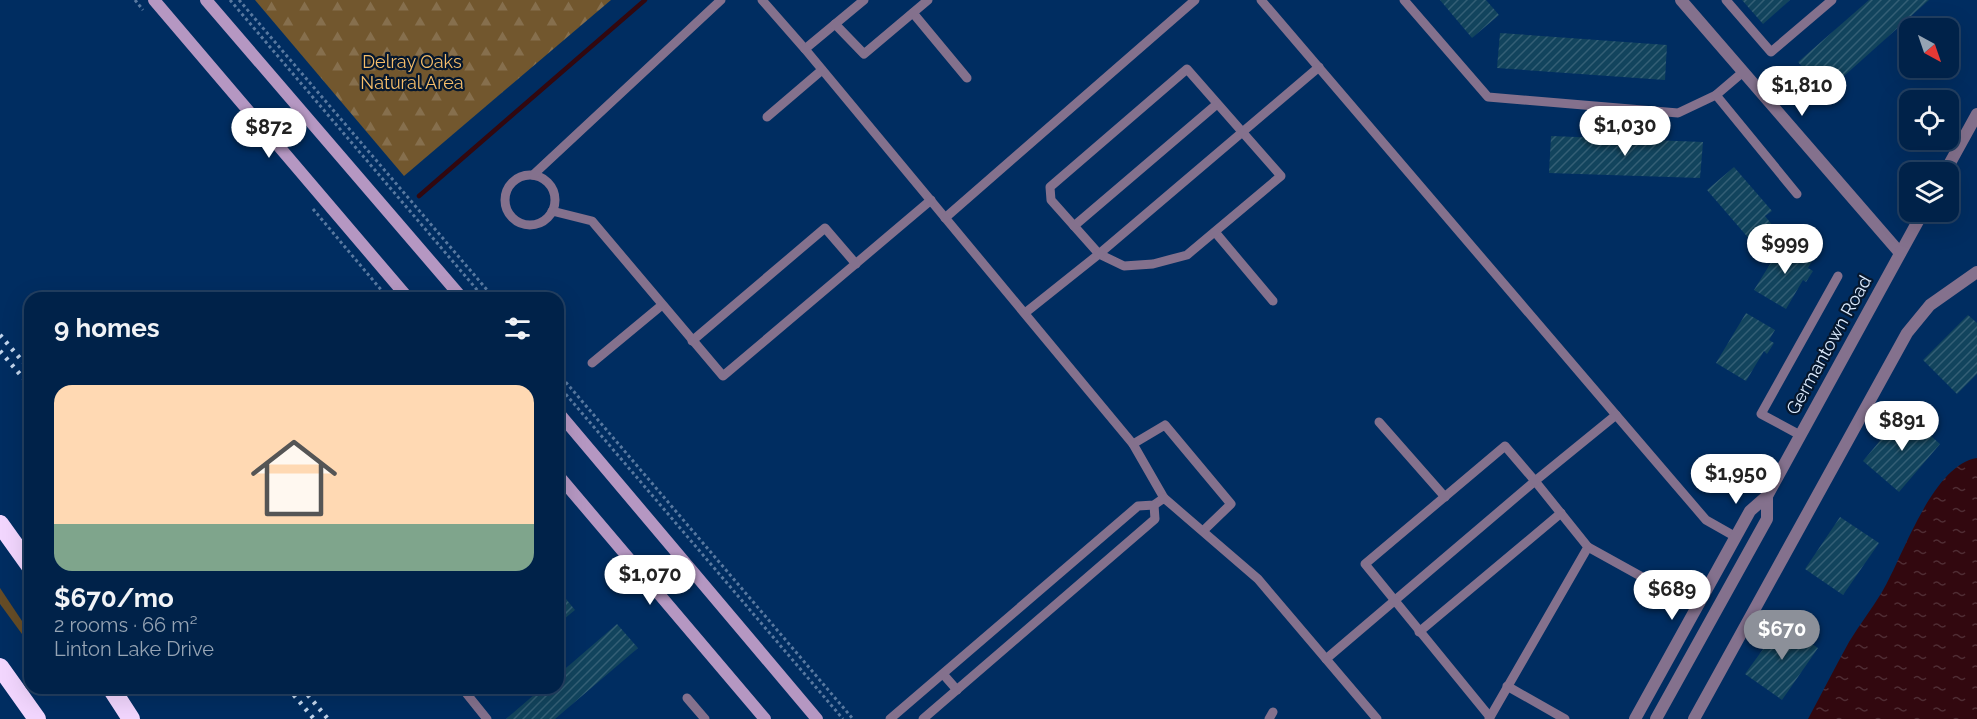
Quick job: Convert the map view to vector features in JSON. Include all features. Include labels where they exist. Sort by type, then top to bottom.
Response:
[{"type":"highway","points":[[0,524],[24,558]]},
{"type":"highway","points":[[0,668],[37,719]]},
{"type":"highway","points":[[115,694],[131,719]]},
{"type":"main road","points":[[154,0],[403,292]]},
{"type":"main road","points":[[206,0],[454,292]]},
{"type":"main road","points":[[564,419],[817,719]]},
{"type":"main road","points":[[564,482],[765,719]]},
{"type":"street","points":[[1681,0],[1900,253]]},
{"type":"street","points":[[1951,162],[1977,114]]},
{"type":"street","name":"Germantown Road","points":[[1635,719],[1750,511],[1767,496],[1917,222]]},
{"type":"street","points":[[1694,719],[1907,333],[1930,305],[1977,272]]},
{"type":"street","name":"Germantown Road","points":[[1656,719],[1767,519],[1767,496]]},
{"type":"street","points":[[1677,681],[1674,675],[1740,553],[1741,545],[1736,537]]},
{"type":"lane","points":[[532,175],[721,0]]},
{"type":"lane","points":[[762,0],[1133,444],[1164,498],[1258,579],[1377,719]]},
{"type":"lane","points":[[805,49],[864,0]]},
{"type":"lane","points":[[835,24],[864,54],[928,0]]},
{"type":"lane","points":[[945,218],[1195,0]]},
{"type":"lane","points":[[1261,0],[1706,520],[1736,537]]},
{"type":"lane","points":[[1404,0],[1488,97],[1510,101],[1678,112],[1716,95],[1743,72]]},
{"type":"lane","points":[[1726,0],[1771,52],[1832,0]]},
{"type":"lane","points":[[913,13],[967,78]]},
{"type":"lane","points":[[1025,313],[1244,133],[1319,67]]},
{"type":"lane","points":[[1187,69],[1244,133],[1281,176],[1187,255],[1153,264],[1124,266],[1099,254],[1051,200],[1050,187],[1187,69]]},
{"type":"lane","points":[[767,117],[822,70]]},
{"type":"lane","points":[[1716,95],[1797,194]]},
{"type":"lane","points":[[1074,226],[1217,104]]},
{"type":"lane","points":[[524,175],[532,175],[547,181],[552,188],[555,203],[552,211],[541,222],[526,225],[511,217],[507,210],[506,193],[510,185],[524,175]]},
{"type":"lane","points":[[552,211],[592,221],[723,376],[931,200]]},
{"type":"lane","points":[[692,341],[825,228],[856,264]]},
{"type":"lane","points":[[1215,232],[1273,301]]},
{"type":"lane","points":[[1800,435],[1761,414],[1838,276]]},
{"type":"lane","points":[[592,363],[662,304]]},
{"type":"lane","points":[[1326,659],[1616,415]]},
{"type":"lane","points":[[1379,422],[1445,497]]},
{"type":"lane","points":[[1133,444],[1165,425],[1231,504],[1203,531]]},
{"type":"lane","points":[[1588,547],[1489,718],[1365,564],[1505,446],[1588,547],[1653,583]]},
{"type":"lane","points":[[890,719],[1138,506],[1154,505],[1164,498]]},
{"type":"lane","points":[[924,719],[1155,519],[1154,505]]},
{"type":"lane","points":[[1419,632],[1561,513]]},
{"type":"lane","points":[[1106,534],[1120,550]]},
{"type":"lane","points":[[1024,605],[1038,620]]},
{"type":"lane","points":[[943,674],[957,690]]},
{"type":"lane","points":[[1507,686],[1564,719]]},
{"type":"lane","points":[[467,694],[487,719]]},
{"type":"lane","points":[[687,698],[705,719]]},
{"type":"path","points":[[230,0],[479,292]]},
{"type":"path","points":[[239,0],[489,292]]},
{"type":"path","points":[[564,380],[853,719]]},
{"type":"path","points":[[564,392],[843,719]]},
{"type":"shaded area","points":[[0,588],[24,624],[24,637],[0,604]]},
{"type":"green space","name":"Delray Oaks Natural Area","points":[[255,0],[611,0],[404,176]]},
{"type":"water","points":[[1977,458],[1977,719],[1808,719],[1849,642],[1882,592],[1909,536],[1933,494],[1946,477],[1961,464]]},
{"type":"building","points":[[1440,0],[1486,0],[1499,15],[1472,38]]},
{"type":"building","points":[[1742,0],[1790,0],[1763,24]]},
{"type":"building","points":[[1869,0],[1929,0],[1909,18],[1899,18],[1899,27],[1825,93],[1798,62]]},
{"type":"building","points":[[1500,33],[1667,45],[1665,80],[1497,68]]},
{"type":"building","points":[[1551,136],[1703,142],[1700,178],[1549,173]]},
{"type":"building","points":[[1734,167],[1772,211],[1765,216],[1777,231],[1757,248],[1707,190]]},
{"type":"building","points":[[1785,240],[1814,258],[1808,268],[1813,271],[1806,282],[1803,280],[1786,309],[1754,290]]},
{"type":"building","points":[[1746,313],[1775,330],[1769,340],[1774,343],[1767,354],[1764,351],[1746,381],[1716,363]]},
{"type":"building","points":[[1968,315],[1977,323],[1977,374],[1957,394],[1923,360]]},
{"type":"building","points":[[1904,412],[1940,444],[1899,492],[1863,461]]},
{"type":"building","points":[[1840,517],[1879,543],[1843,595],[1805,569]]},
{"type":"building","points":[[564,596],[575,610],[564,619]]},
{"type":"building","points":[[1782,623],[1818,648],[1782,700],[1745,674]]},
{"type":"building","points":[[617,624],[638,648],[555,719],[506,719],[535,694],[564,694],[564,670]]},
{"type":"waterway","points":[[419,196],[645,0]]},
{"type":"railway","points":[[0,335],[24,363]]},
{"type":"railway","points":[[0,351],[24,379]]},
{"type":"railway","points":[[293,694],[314,719]]},
{"type":"railway","points":[[307,694],[328,719]]}]
